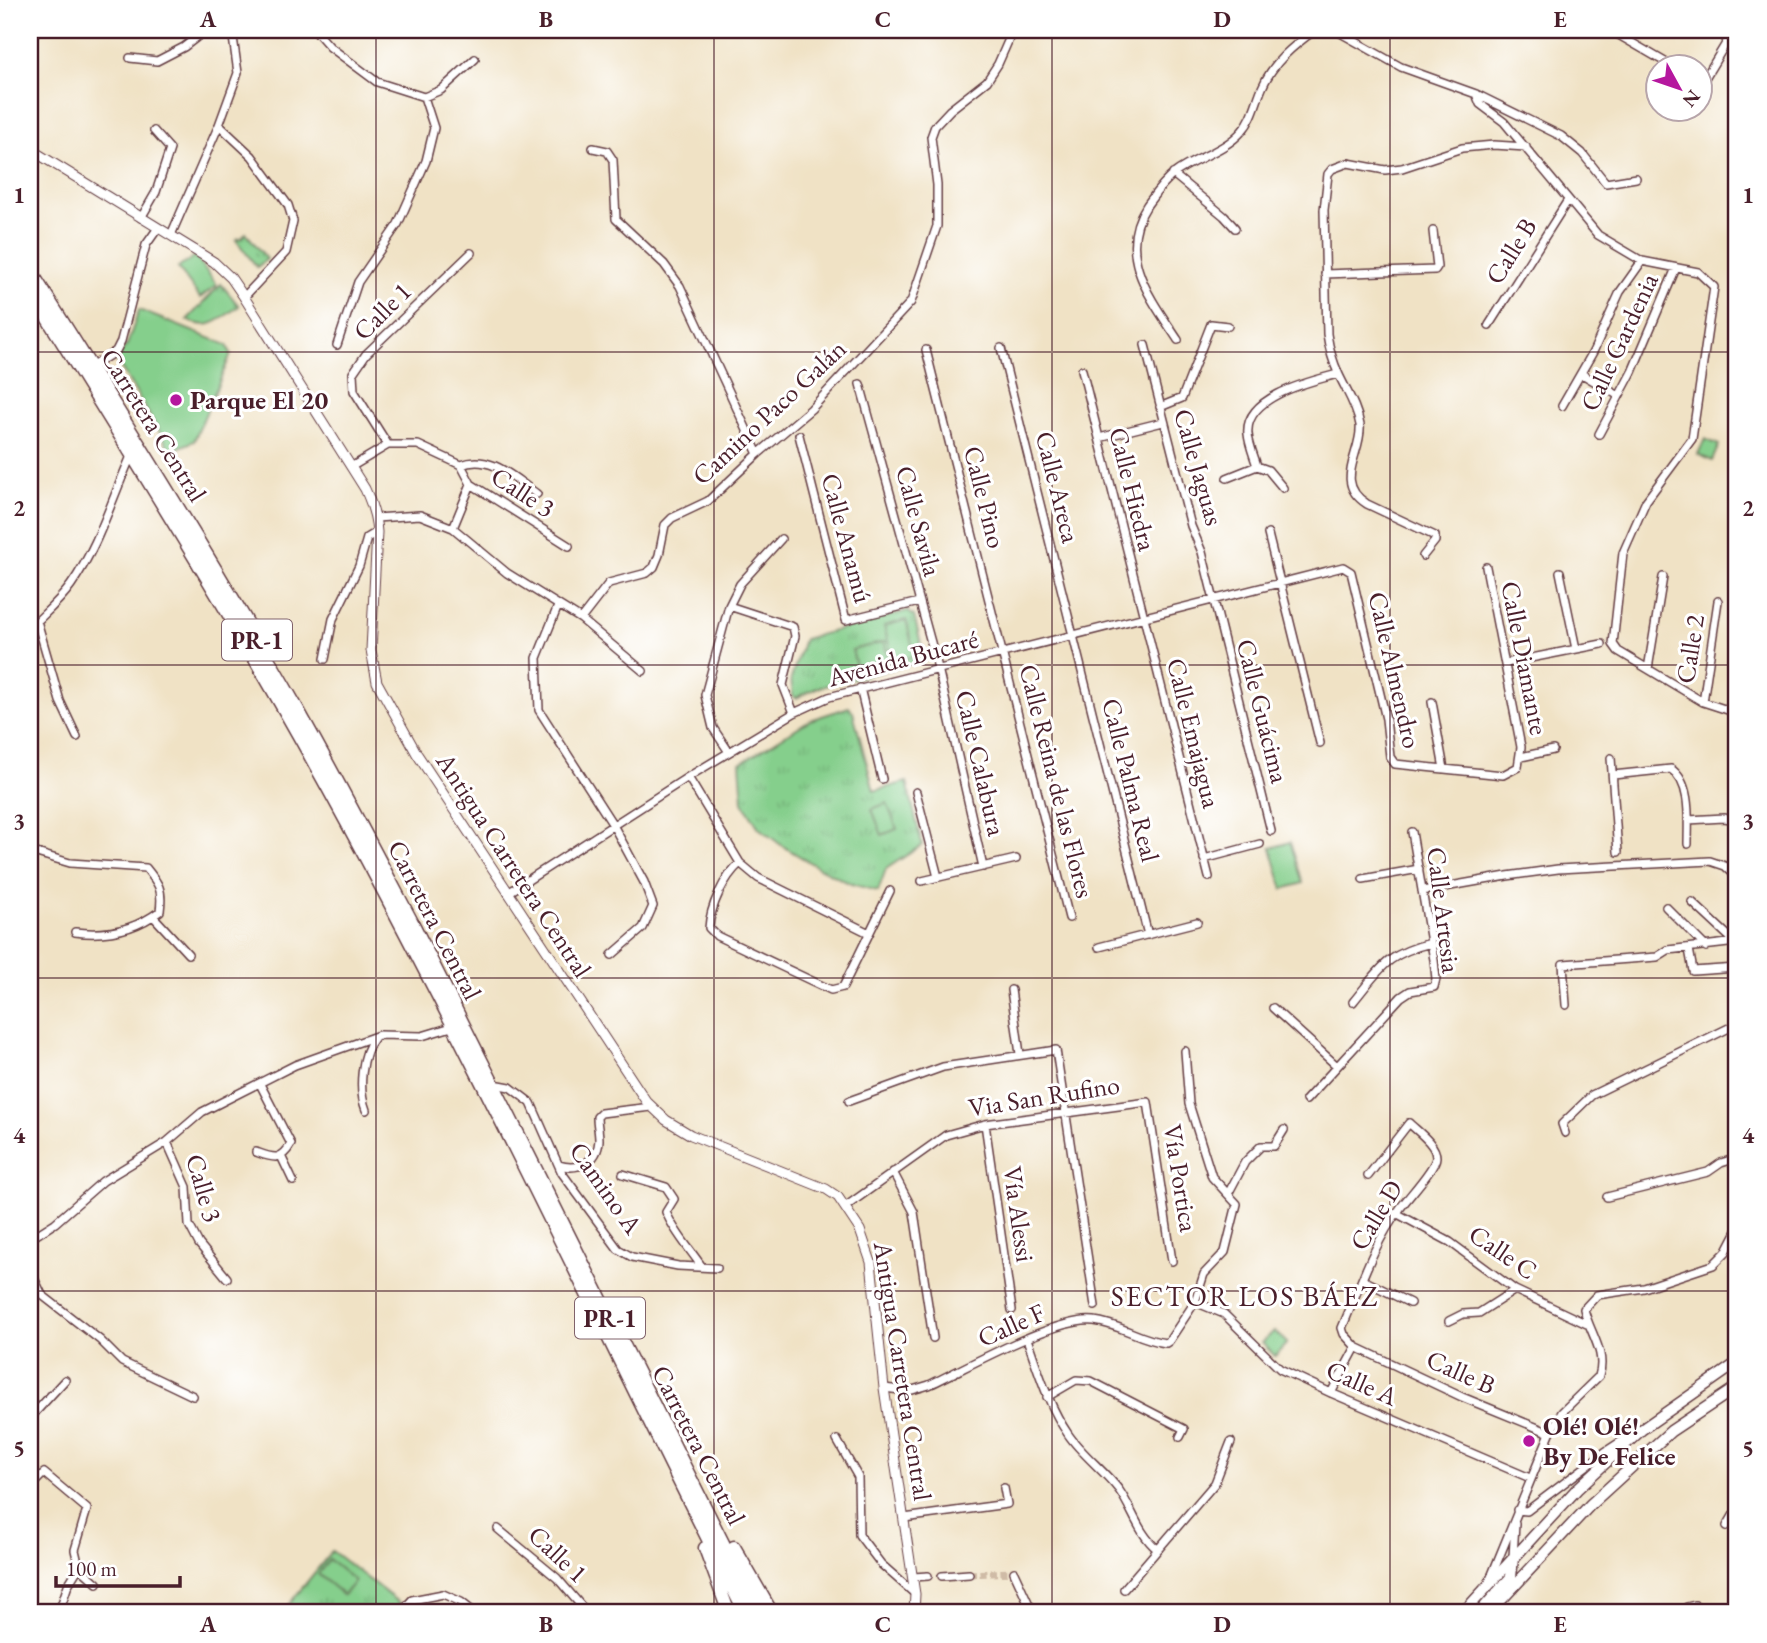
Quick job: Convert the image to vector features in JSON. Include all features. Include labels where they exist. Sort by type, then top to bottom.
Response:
[{"type":"highway","name":"Carretera Central","points":[[30,270],[91,367],[136,450]]},
{"type":"highway","name":"Carretera Central","points":[[30,290],[136,450],[299,712],[408,914],[457,1025],[745,1613]]},
{"type":"highway","name":"Carretera Central","points":[[457,1025],[493,1084],[758,1613]]},
{"type":"highway","points":[[706,1508],[724,1531],[772,1613]]},
{"type":"highway","points":[[698,1520],[707,1555],[729,1613]]},
{"type":"main road","points":[[1463,1613],[1577,1489],[1641,1430],[1737,1363]]},
{"type":"main road","points":[[1489,1613],[1591,1504],[1671,1432],[1737,1387]]},
{"type":"main road","points":[[1479,1613],[1511,1577],[1513,1558]]},
{"type":"street","points":[[30,40],[37,30]]},
{"type":"street","points":[[130,58],[157,61],[184,47],[206,30]]},
{"type":"street","points":[[171,235],[219,125],[237,73],[232,30]]},
{"type":"street","points":[[315,30],[330,47],[377,82],[425,97],[440,90],[475,59]]},
{"type":"street","name":"Camino Paco Galán","points":[[581,619],[609,583],[647,573],[660,555],[665,525],[672,518],[708,501],[811,409],[911,302],[937,226],[937,185],[931,137],[935,126],[950,110],[987,81],[1013,30]]},
{"type":"street","points":[[1178,340],[1149,295],[1138,268],[1133,246],[1141,214],[1173,174],[1226,144],[1242,131],[1273,68],[1289,49],[1315,30]]},
{"type":"street","points":[[1335,30],[1401,67],[1476,94],[1518,113],[1572,143],[1606,183],[1636,178]]},
{"type":"street","points":[[1610,30],[1648,52]]},
{"type":"street","points":[[1628,40],[1634,30]]},
{"type":"street","points":[[1714,62],[1734,30]]},
{"type":"street","points":[[1476,94],[1480,104],[1504,122],[1598,235],[1642,261],[1699,272],[1713,287],[1692,439],[1654,488],[1623,553],[1614,644],[1618,651],[1703,702],[1737,713]]},
{"type":"street","points":[[337,345],[358,282],[398,224],[426,161],[433,128],[425,97]]},
{"type":"street","points":[[219,125],[252,156],[288,205],[293,221],[286,252],[244,297]]},
{"type":"street","points":[[141,218],[156,192],[170,149],[154,131]]},
{"type":"street","points":[[1423,556],[1435,541],[1435,536],[1367,504],[1359,499],[1352,489],[1352,461],[1360,428],[1354,404],[1338,374],[1327,334],[1324,210],[1328,174],[1332,169],[1348,163],[1385,170],[1402,168],[1462,148],[1494,145],[1526,147]]},
{"type":"street","points":[[593,148],[607,151],[613,160],[616,219],[664,264],[680,286],[758,454]]},
{"type":"street","name":"Antigua Carretera Central","points":[[30,149],[214,262],[231,278],[244,297],[365,489],[376,518],[371,650],[377,682],[417,754],[651,1107],[691,1135],[826,1189],[838,1197],[860,1230],[871,1262],[884,1388],[913,1577],[914,1613]]},
{"type":"street","points":[[1173,174],[1235,228]]},
{"type":"street","name":"Calle B","points":[[1489,325],[1568,200]]},
{"type":"street","points":[[91,367],[116,351],[121,341],[146,245],[158,228]]},
{"type":"street","points":[[1325,274],[1435,270],[1437,267],[1433,231]]},
{"type":"street","name":"Calle 1","points":[[388,445],[355,391],[353,373],[366,354],[471,253]]},
{"type":"street","points":[[1562,406],[1582,374],[1620,292],[1642,261]]},
{"type":"street","name":"Calle Gardenia","points":[[1599,434],[1619,396],[1676,268]]},
{"type":"street","points":[[1160,407],[1182,398],[1211,324],[1228,326]]},
{"type":"street","name":"Calle Jaguas","points":[[1145,345],[1191,526],[1202,552],[1215,600]]},
{"type":"street","name":"Calle Areca","points":[[1002,348],[1073,636]]},
{"type":"street","name":"Calle Pino","points":[[926,350],[1004,653]]},
{"type":"street","name":"Calle Hiedra","points":[[1082,370],[1144,618]]},
{"type":"street","points":[[1257,466],[1248,433],[1256,412],[1288,388],[1338,374]]},
{"type":"street","points":[[1582,374],[1619,396]]},
{"type":"street","name":"Calle Savila","points":[[860,384],[938,668]]},
{"type":"street","points":[[1099,438],[1163,422]]},
{"type":"street","name":"Calle Anamú","points":[[799,435],[846,620],[919,602]]},
{"type":"street","points":[[351,467],[388,445],[418,445],[461,465],[474,460],[498,467],[537,494]]},
{"type":"street","points":[[30,628],[55,605],[83,566],[136,450]]},
{"type":"street","name":"Calle 3","points":[[461,465],[471,484],[569,546]]},
{"type":"street","points":[[1227,478],[1257,466],[1268,470],[1283,488]]},
{"type":"street","points":[[453,528],[471,484]]},
{"type":"street","points":[[376,518],[420,515],[453,528],[507,573],[581,619],[643,671]]},
{"type":"street","points":[[325,659],[333,619],[359,566],[366,538],[377,533]]},
{"type":"street","points":[[1268,534],[1320,743]]},
{"type":"street","points":[[729,752],[713,728],[705,695],[729,606],[740,584],[780,538]]},
{"type":"street","name":"Calle Diamante","points":[[1486,567],[1520,737],[1521,760]]},
{"type":"street","name":"Avenida Bucaré","points":[[508,893],[729,752],[794,713],[829,697],[1343,568],[1351,572]]},
{"type":"street","name":"Calle Almendro","points":[[1351,572],[1386,719],[1390,757],[1395,764],[1444,769]]},
{"type":"street","points":[[1560,572],[1577,649]]},
{"type":"street","points":[[1648,669],[1663,577]]},
{"type":"street","name":"Calle Guácima","points":[[1215,600],[1271,831]]},
{"type":"street","name":"Calle 2","points":[[1703,702],[1718,601]]},
{"type":"street","points":[[558,606],[537,658],[540,710],[614,825],[645,882],[653,906],[643,929],[612,955]]},
{"type":"street","points":[[729,606],[793,627],[795,636],[783,685],[794,713]]},
{"type":"street","name":"Calle Emajagua","points":[[1144,618],[1209,877]]},
{"type":"street","points":[[37,621],[60,701],[77,737]]},
{"type":"street","name":"Calle Palma Real","points":[[1073,636],[1148,934]]},
{"type":"street","points":[[1506,663],[1602,644]]},
{"type":"street","name":"Calle Reina de las Flores","points":[[1004,653],[1069,918]]},
{"type":"street","name":"Calle Calabura","points":[[938,668],[983,867]]},
{"type":"street","points":[[860,688],[882,779]]},
{"type":"street","points":[[1432,702],[1444,769],[1503,775],[1518,768],[1521,760],[1553,750]]},
{"type":"street","points":[[1611,758],[1618,852]]},
{"type":"street","points":[[1613,775],[1671,769],[1681,777],[1688,820],[1688,844]]},
{"type":"street","points":[[688,778],[740,863],[758,878],[869,933]]},
{"type":"street","points":[[916,792],[938,877]]},
{"type":"street","points":[[1688,820],[1737,820]]},
{"type":"street","name":"Calle Artesia","points":[[1306,1100],[1401,997],[1410,991],[1434,987],[1436,979],[1431,943],[1412,832]]},
{"type":"street","points":[[1204,859],[1260,844]]},
{"type":"street","points":[[30,851],[69,863],[146,868],[158,883],[162,894],[160,911],[153,916],[108,935],[75,932]]},
{"type":"street","points":[[922,881],[1016,859]]},
{"type":"street","points":[[1422,891],[1558,869],[1710,861],[1724,866],[1737,877]]},
{"type":"street","points":[[740,863],[732,870],[709,915],[709,928],[717,936],[831,990],[843,986],[890,891]]},
{"type":"street","points":[[1363,879],[1419,869]]},
{"type":"street","points":[[1692,902],[1737,942]]},
{"type":"street","points":[[1667,907],[1706,947]]},
{"type":"street","points":[[153,916],[188,954]]},
{"type":"street","points":[[1099,947],[1197,922]]},
{"type":"street","points":[[1566,1005],[1563,964],[1657,957],[1668,950],[1737,942]]},
{"type":"street","points":[[1353,1002],[1386,962],[1397,954],[1431,943]]},
{"type":"street","points":[[1689,948],[1693,971],[1737,968]]},
{"type":"street","points":[[1011,990],[1020,1054]]},
{"type":"street","points":[[1273,1008],[1338,1066]]},
{"type":"street","points":[[1565,1133],[1562,1124],[1592,1095],[1737,1024]]},
{"type":"street","points":[[30,1240],[55,1223],[103,1181],[167,1142],[202,1112],[295,1065],[376,1036],[422,1036],[457,1025]]},
{"type":"street","points":[[366,1110],[360,1095],[368,1045],[376,1036]]},
{"type":"street","points":[[849,1101],[943,1067],[1056,1050],[1096,1306]]},
{"type":"street","name":"Calle F","points":[[884,1388],[909,1391],[929,1385],[1051,1327],[1091,1320],[1118,1325],[1150,1342],[1166,1343],[1175,1333],[1195,1303],[1204,1274],[1225,1252],[1237,1204],[1212,1177],[1189,1104],[1185,1051]]},
{"type":"street","points":[[260,1084],[291,1144],[281,1156]]},
{"type":"street","name":"Camino A","points":[[493,1084],[510,1087],[531,1103],[559,1166],[618,1249],[632,1257],[677,1266],[717,1268]]},
{"type":"street","name":"Via San Rufino","points":[[845,1207],[946,1135],[985,1124],[1148,1102]]},
{"type":"street","name":"Vía Portica","points":[[1148,1102],[1172,1261]]},
{"type":"street","points":[[559,1166],[578,1168],[594,1155],[599,1140],[597,1117],[601,1113],[651,1107]]},
{"type":"street","name":"Calle D","points":[[1356,1347],[1342,1328],[1383,1235],[1396,1213],[1434,1163],[1435,1152],[1409,1123],[1368,1176]]},
{"type":"street","name":"Vía Alessi","points":[[985,1124],[1012,1310]]},
{"type":"street","points":[[1228,1194],[1249,1157],[1261,1146],[1274,1146],[1284,1130]]},
{"type":"street","name":"Calle 3","points":[[167,1142],[187,1187],[189,1225],[200,1244],[227,1278]]},
{"type":"street","points":[[256,1152],[281,1156]]},
{"type":"street","points":[[281,1156],[293,1181]]},
{"type":"street","points":[[1607,1197],[1708,1172],[1721,1163],[1737,1158]]},
{"type":"street","points":[[893,1172],[914,1212],[933,1338]]},
{"type":"street","points":[[623,1174],[666,1186],[674,1199],[666,1212],[671,1224],[691,1248],[702,1267]]},
{"type":"street","name":"Calle C","points":[[1396,1213],[1450,1242],[1515,1290],[1587,1324]]},
{"type":"street","points":[[1487,1586],[1550,1433],[1562,1412],[1598,1376],[1601,1368],[1600,1351],[1587,1324],[1584,1309],[1597,1295],[1644,1288],[1713,1265],[1726,1252],[1737,1231]]},
{"type":"street","points":[[30,1270],[42,1295],[100,1340],[121,1362],[193,1396]]},
{"type":"street","points":[[1363,1280],[1410,1303]]},
{"type":"street","points":[[1450,1321],[1463,1314],[1479,1312],[1515,1290]]},
{"type":"street","name":"Calle A","points":[[1195,1303],[1224,1314],[1280,1369],[1530,1478]]},
{"type":"street","points":[[1027,1339],[1047,1396],[1069,1436],[1121,1492],[1140,1531],[1157,1549]]},
{"type":"street","points":[[1331,1393],[1356,1347]]},
{"type":"street","name":"Calle B","points":[[1356,1347],[1462,1397],[1550,1433]]},
{"type":"street","points":[[30,1418],[33,1409],[65,1380]]},
{"type":"street","points":[[1047,1396],[1076,1380],[1091,1381],[1184,1429],[1180,1437]]},
{"type":"street","points":[[1516,1515],[1527,1511],[1605,1452],[1641,1430]]},
{"type":"street","points":[[836,1440],[858,1477],[859,1535],[881,1564],[915,1594]]},
{"type":"street","points":[[1124,1589],[1214,1483],[1231,1442]]},
{"type":"street","points":[[30,1487],[44,1472],[87,1509],[75,1550],[79,1567],[97,1583]]},
{"type":"street","points":[[904,1518],[1007,1504],[1004,1488]]},
{"type":"street","points":[[1727,1526],[1735,1518],[1737,1509]]},
{"type":"street","points":[[1513,1558],[1516,1515]]},
{"type":"street","name":"Calle 1","points":[[498,1529],[557,1578],[583,1608],[584,1613]]},
{"type":"street","points":[[61,1606],[68,1585],[79,1567]]},
{"type":"street","points":[[1014,1572],[1033,1613]]},
{"type":"street","points":[[942,1576],[969,1574]]},
{"type":"street","points":[[913,1577],[928,1576]]},
{"type":"street","points":[[400,1613],[412,1600],[443,1594],[461,1602],[475,1613]]},
{"type":"street","points":[[1682,1613],[1687,1607],[1695,1605],[1709,1613]]},
{"type":"green space","points":[[246,233],[267,259],[257,267],[236,240]]},
{"type":"green space","points":[[195,256],[217,285],[200,298],[178,268]]},
{"type":"green space","points":[[221,284],[239,306],[209,324],[187,320]]},
{"type":"green space","name":"Parque El 20","points":[[139,310],[227,345],[231,354],[194,441],[171,451],[115,358],[127,345]]},
{"type":"green space","points":[[1705,439],[1719,445],[1712,461],[1698,454]]},
{"type":"green space","points":[[907,611],[914,616],[923,661],[817,688],[796,698],[793,696],[791,679],[804,639]]},
{"type":"green space","points":[[906,620],[915,656],[893,661],[884,626]]},
{"type":"green space","points":[[884,642],[889,662],[857,670],[852,650]]},
{"type":"green space","points":[[849,707],[853,712],[874,791],[907,782],[922,845],[886,869],[878,891],[851,884],[781,845],[759,828],[743,802],[740,763],[810,720]]},
{"type":"green space","points":[[887,803],[897,829],[882,835],[872,809]]},
{"type":"green space","points":[[1290,842],[1303,883],[1283,889],[1271,848]]},
{"type":"green space","points":[[1274,1331],[1287,1343],[1275,1356],[1262,1343]]},
{"type":"green space","points":[[332,1551],[403,1606],[397,1613],[282,1613]]},
{"type":"green space","points":[[329,1560],[355,1581],[343,1595],[318,1574]]},
{"type":"tunnel","points":[[969,1574],[1014,1572]]},
{"type":"place","name":"Parque El 20","points":[[176,400]]},
{"type":"place","name":"Olé! Olé! By De Felice","points":[[1529,1441]]},
{"type":"district","name":"SECTOR LOS BÁEZ","points":[[1245,1296]]}]
